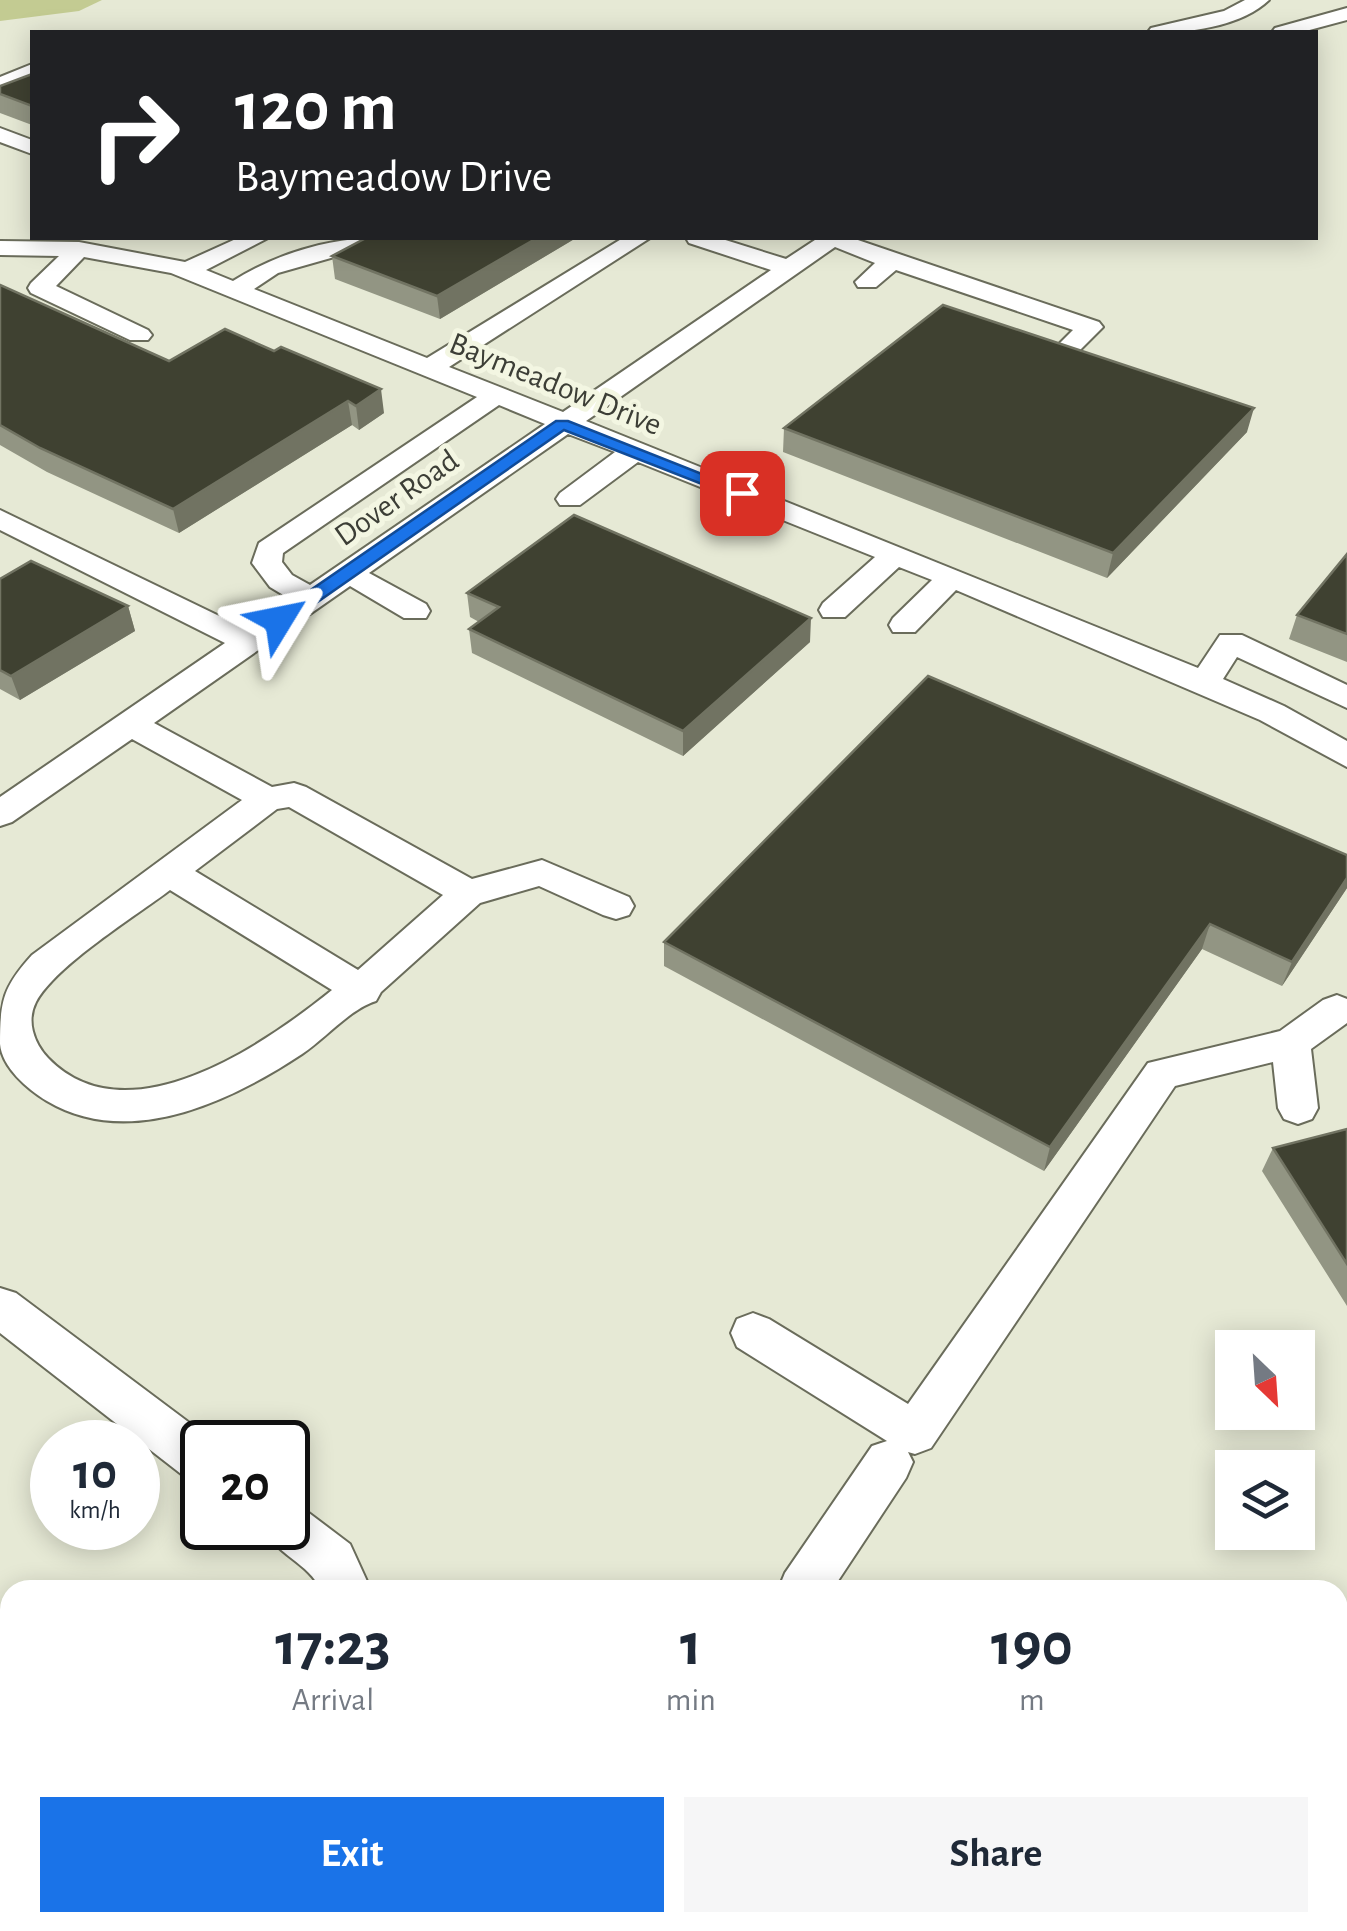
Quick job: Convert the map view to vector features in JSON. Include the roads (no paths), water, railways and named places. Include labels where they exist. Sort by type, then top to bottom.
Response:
[{"type":"street","points":[[1166,30],[1230,15],[1260,0]]},
{"type":"street","points":[[1289,30],[1347,14]]},
{"type":"street","points":[[0,84],[30,71]]},
{"type":"street","points":[[0,134],[30,147]]},
{"type":"street","points":[[187,270],[252,240]]},
{"type":"street","points":[[236,290],[270,268],[360,240]]},
{"type":"street","points":[[428,368],[636,240]]},
{"type":"street","points":[[703,240],[789,268]]},
{"type":"street","name":"Dover Road","points":[[0,814],[830,240]]},
{"type":"street","points":[[838,240],[1090,328],[1067,349]]},
{"type":"street","name":"Baymeadow Drive","points":[[21,244],[78,249],[187,270],[1204,683],[1272,713],[1347,756]]},
{"type":"street","points":[[78,249],[40,288],[139,335]]},
{"type":"street","points":[[867,282],[892,261]]},
{"type":"street","points":[[494,327],[523,338]]},
{"type":"street","points":[[312,598],[281,581],[267,563],[269,550],[495,396]]},
{"type":"street","points":[[570,499],[633,452]]},
{"type":"street","points":[[0,520],[247,642]]},
{"type":"street","points":[[834,610],[894,555]]},
{"type":"street","points":[[348,573],[415,612]]},
{"type":"street","points":[[904,624],[951,578]]},
{"type":"street","points":[[1204,683],[1231,642],[1347,698]]},
{"type":"street","points":[[130,724],[268,799]]},
{"type":"street","points":[[468,893],[294,794],[268,799],[46,965],[15,999],[13,1023],[21,1052],[57,1090],[100,1107],[160,1102],[237,1077],[364,991],[468,893],[542,873],[616,906]]},
{"type":"street","points":[[169,872],[364,991]]},
{"type":"street","points":[[753,1334],[915,1433],[1162,1074],[1291,1043],[1337,1010]]},
{"type":"street","points":[[1291,1043],[1298,1108]]},
{"type":"street","points":[[0,1306],[180,1444]]},
{"type":"street","points":[[810,1580],[888,1462]]},
{"type":"street","points":[[310,1544],[332,1561],[341,1580]]}]
